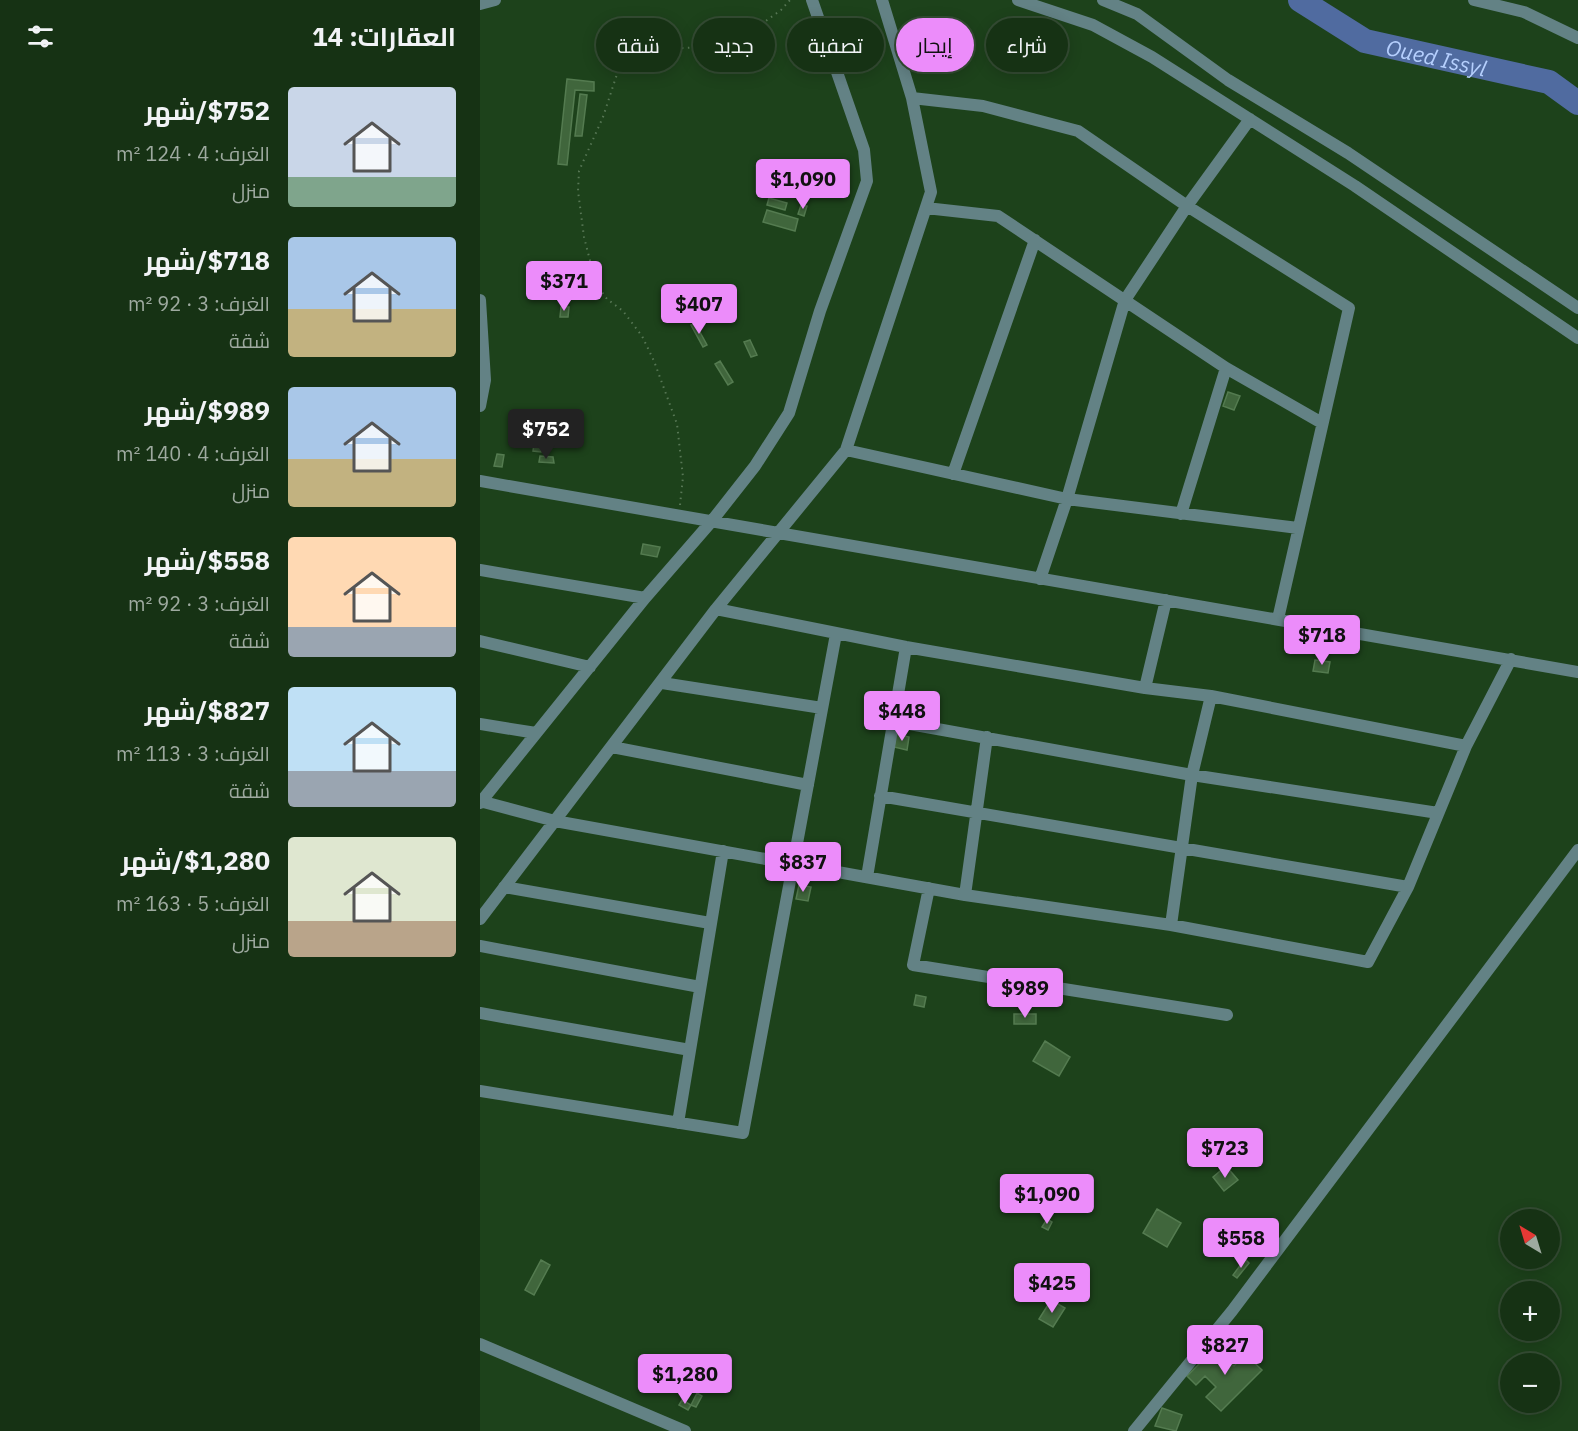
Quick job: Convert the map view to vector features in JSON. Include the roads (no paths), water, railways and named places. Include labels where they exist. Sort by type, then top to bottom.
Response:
[{"type":"street","points":[[480,4],[495,0]]},
{"type":"street","points":[[812,0],[864,150],[867,181],[820,311],[789,412],[755,466],[711,522],[645,598],[480,802],[555,821],[965,895],[1171,925],[1368,962],[1408,886],[1466,746],[1511,659]]},
{"type":"street","points":[[480,919],[662,683],[716,609],[846,450],[932,192],[912,98],[882,0]]},
{"type":"street","points":[[1018,0],[1093,25],[1152,57],[1355,186],[1578,338]]},
{"type":"street","points":[[1103,0],[1137,14],[1228,80],[1348,153],[1578,308]]},
{"type":"street","points":[[1474,0],[1524,12],[1578,38]]},
{"type":"street","points":[[912,98],[983,106],[1078,131],[1187,206],[1349,308],[1278,619]]},
{"type":"street","points":[[1040,579],[1067,499],[1125,300],[1187,206],[1250,119]]},
{"type":"street","points":[[926,208],[998,216],[1226,368],[1322,423]]},
{"type":"street","points":[[953,474],[1035,240]]},
{"type":"street","points":[[480,300],[482,379],[480,406]]},
{"type":"street","points":[[1181,514],[1226,368]]},
{"type":"street","points":[[846,450],[1067,499],[1298,528]]},
{"type":"street","points":[[480,481],[1578,672]]},
{"type":"street","points":[[480,570],[645,598]]},
{"type":"street","points":[[1145,688],[1166,600]]},
{"type":"street","points":[[716,609],[836,634],[1145,688],[1211,696],[1466,746]]},
{"type":"street","points":[[480,1091],[743,1134],[836,634]]},
{"type":"street","points":[[480,641],[590,667]]},
{"type":"street","points":[[867,877],[906,646]]},
{"type":"street","points":[[662,683],[822,708]]},
{"type":"street","points":[[1171,925],[1192,775],[1211,696]]},
{"type":"street","points":[[893,721],[1192,775],[1438,813]]},
{"type":"street","points":[[480,724],[537,733]]},
{"type":"street","points":[[965,895],[987,737]]},
{"type":"street","points":[[612,747],[808,785]]},
{"type":"street","points":[[880,796],[1408,886]]},
{"type":"street","points":[[1134,1431],[1295,1228],[1578,849]]},
{"type":"street","points":[[678,1123],[723,851]]},
{"type":"street","points":[[504,887],[710,923]]},
{"type":"street","points":[[929,888],[912,965],[1227,1015]]},
{"type":"street","points":[[480,946],[700,987]]},
{"type":"street","points":[[480,1013],[690,1050]]},
{"type":"street","points":[[480,1344],[685,1431]]},
{"type":"waterway","name":"Oued Issyl","points":[[1300,0],[1365,41],[1549,82],[1578,103]]}]
